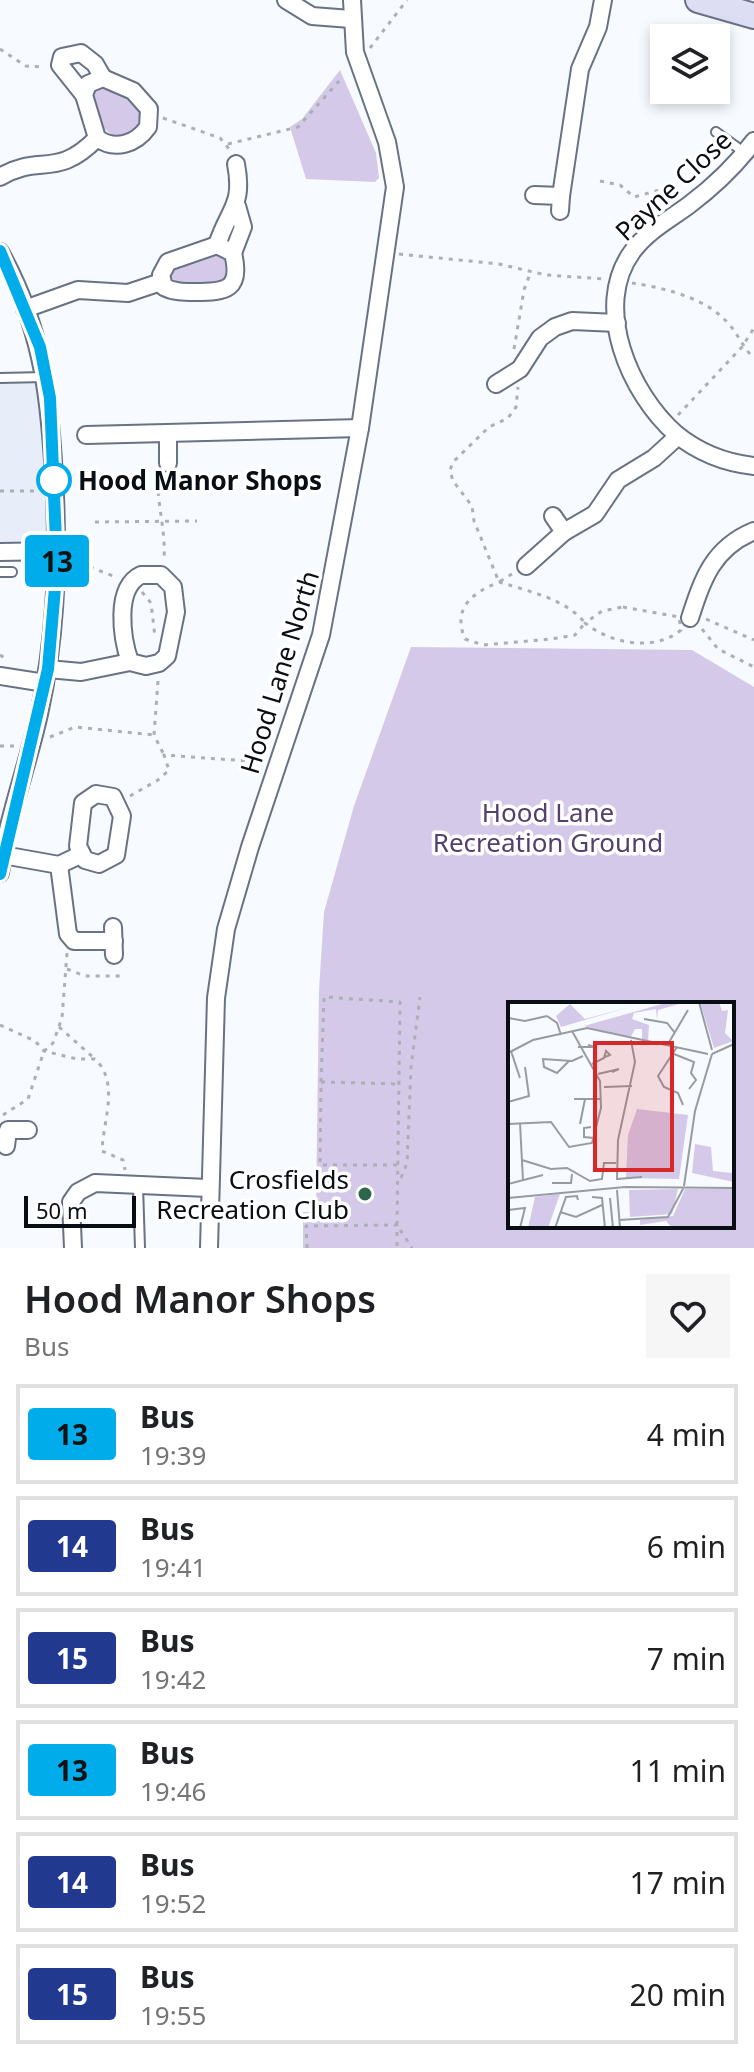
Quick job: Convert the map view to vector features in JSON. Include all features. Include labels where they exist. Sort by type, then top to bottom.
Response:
[{"type":"street","name":"Hood Lane North","points":[[209,1248],[208,1188],[220,962],[235,893],[321,635],[360,428],[395,187],[387,142],[357,62],[351,19],[352,0]]},
{"type":"street","points":[[534,195],[560,204],[580,69],[598,27],[603,0]]},
{"type":"street","points":[[293,2],[325,19],[351,19]]},
{"type":"street","points":[[714,2],[754,16]]},
{"type":"street","points":[[81,53],[95,64],[103,78],[133,91],[146,102],[150,116],[148,127],[132,142],[110,144],[97,138],[84,95],[60,65],[65,54],[81,53]]},
{"type":"street","points":[[84,95],[92,81],[103,78]]},
{"type":"street","points":[[0,177],[19,168],[66,163],[97,138]]},
{"type":"street","name":"Payne Close","points":[[750,147],[690,205],[638,244],[620,280],[617,323],[636,383],[673,431],[719,459],[754,466]]},
{"type":"street","points":[[161,282],[174,291],[221,292],[230,288],[234,279],[233,253],[243,227],[237,206],[240,185],[236,164]]},
{"type":"street","points":[[217,245],[228,216],[237,206]]},
{"type":"street","points":[[161,282],[164,268],[174,258],[217,245],[233,253]]},
{"type":"street","points":[[0,873],[46,676],[55,616],[57,551],[51,413],[46,376],[25,309],[1,256]]},
{"type":"street","points":[[25,309],[78,290],[128,293],[161,282]]},
{"type":"street","points":[[496,384],[520,369],[540,338],[555,327],[572,321],[617,323]]},
{"type":"street","points":[[86,435],[360,428]]},
{"type":"street","points":[[526,566],[564,532],[595,514],[618,480],[633,467],[654,458],[673,431]]},
{"type":"street","points":[[168,434],[168,463]]},
{"type":"street","points":[[553,516],[564,532]]},
{"type":"street","points":[[685,618],[705,570],[732,543],[754,531]]},
{"type":"street","points":[[0,552],[57,551]]},
{"type":"street","points":[[0,676],[46,676],[130,662],[146,666],[159,663],[167,656],[176,612],[173,587],[161,575],[141,575],[126,590],[123,612],[130,662]]},
{"type":"street","points":[[96,794],[113,797],[122,816],[116,855],[99,864],[80,855],[78,836],[83,803],[96,794]]},
{"type":"street","points":[[3,855],[59,865],[80,855]]},
{"type":"street","points":[[59,865],[64,923],[74,941],[114,941]]},
{"type":"street","points":[[4,1128],[28,1130]]},
{"type":"street","points":[[73,1248],[71,1202],[78,1192],[95,1183],[208,1188]]},
{"type":"lane","points":[[716,132],[750,147]]},
{"type":"lane","points":[[0,378],[46,376]]},
{"type":"lane","points":[[0,572],[12,572]]},
{"type":"lane","points":[[133,1186],[140,1248]]},
{"type":"path","points":[[368,51],[407,0]]},
{"type":"path","points":[[0,49],[26,66],[60,65]]},
{"type":"path","points":[[150,116],[228,144],[298,127],[339,81]]},
{"type":"path","points":[[228,144],[236,164]]},
{"type":"path","points":[[600,181],[620,185],[634,197],[671,190],[690,205]]},
{"type":"path","points":[[387,253],[499,264],[664,288],[724,319],[742,347],[754,358]]},
{"type":"path","points":[[499,582],[474,521],[472,506],[453,481],[450,470],[453,462],[489,427],[508,418],[516,407],[520,369],[513,355],[524,290],[531,271]]},
{"type":"path","points":[[673,431],[754,328]]},
{"type":"path","points":[[161,575],[164,520],[157,491],[158,467],[168,463]]},
{"type":"path","points":[[0,491],[34,491]]},
{"type":"path","points":[[95,522],[197,521]]},
{"type":"path","points":[[57,551],[66,554],[74,563],[123,580]]},
{"type":"path","points":[[526,566],[481,589],[464,604],[459,624],[465,639],[483,645],[575,635],[602,611],[623,607],[685,618],[703,618],[754,640]]},
{"type":"path","points":[[499,582],[542,594],[577,612],[585,623],[611,638],[653,642],[672,638],[681,630],[685,618]]},
{"type":"path","points":[[135,588],[151,603],[159,663]]},
{"type":"path","points":[[685,618],[718,649],[754,667]]},
{"type":"path","points":[[118,803],[158,780],[169,770],[154,735],[158,681]]},
{"type":"path","points":[[32,743],[75,727],[154,735]]},
{"type":"path","points":[[164,755],[277,763]]},
{"type":"path","points":[[4,1128],[8,1109],[28,1099],[44,1051],[53,1043],[59,1027],[66,957],[74,941]]},
{"type":"path","points":[[66,969],[85,976],[120,976],[114,941]]},
{"type":"path","points":[[397,1248],[400,1002],[324,997],[320,1165],[398,1165]]},
{"type":"path","points":[[399,1182],[407,1163],[411,1067],[420,997]]},
{"type":"path","points":[[0,1025],[35,1041],[44,1051],[77,1059],[95,1059]]},
{"type":"path","points":[[59,1027],[105,1068],[109,1080],[102,1151],[123,1160],[133,1186]]},
{"type":"path","points":[[321,1082],[399,1084]]},
{"type":"path","points":[[307,1248],[306,1226],[397,1225]]},
{"type":"path","points":[[397,1225],[412,1248]]},
{"type":"shaded area","points":[[0,375],[45,376],[50,554],[0,554]]},
{"type":"green space","points":[[340,70],[376,153],[379,178],[375,182],[306,179],[290,127],[302,119]]},
{"type":"green space","points":[[98,84],[136,98],[145,116],[135,135],[114,137],[98,123],[91,90]]},
{"type":"green space","points":[[213,251],[227,258],[228,278],[221,285],[182,284],[171,278],[174,266]]},
{"type":"green space","name":"Hood Lane Recreation Ground","points":[[411,647],[692,650],[754,687],[754,1248],[303,1248],[303,1212],[316,1212],[319,990],[324,912],[354,806]]},
{"type":"bus line","name":"13","points":[[0,251],[40,347],[50,398],[57,565],[55,616],[48,669],[8,827],[0,874]]},
{"type":"place","name":"Hood Manor Shops","points":[[54,480]]},
{"type":"place","name":"Crosfields Recreation Club","points":[[365,1194]]}]
